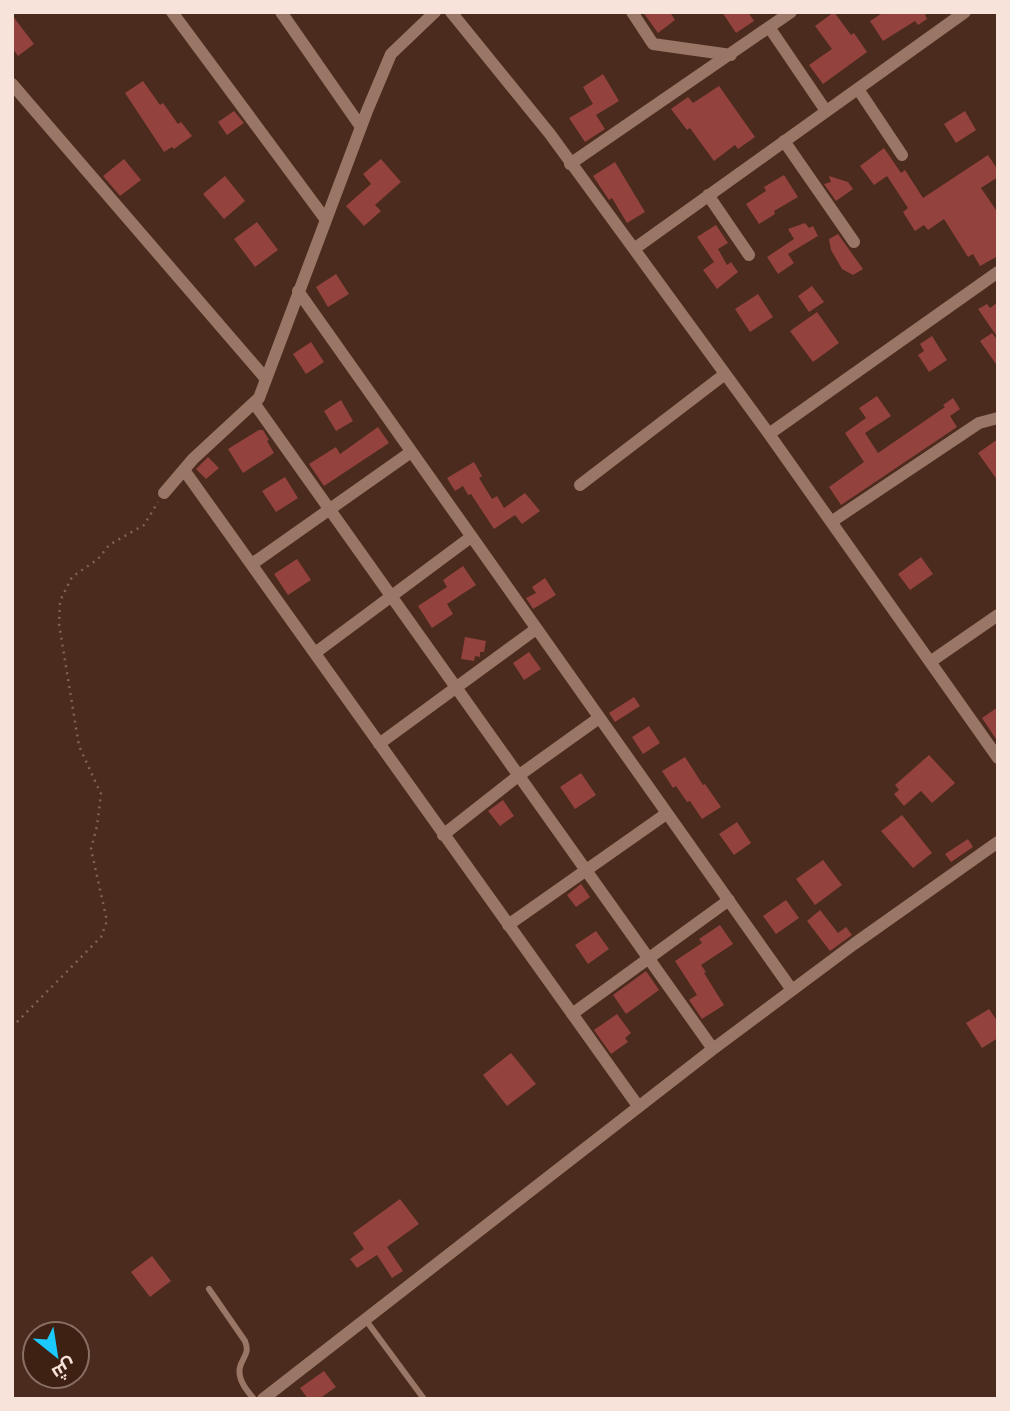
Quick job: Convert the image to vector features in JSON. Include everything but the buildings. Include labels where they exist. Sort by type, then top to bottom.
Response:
[{"type":"street","points":[[172,12],[326,220]]},
{"type":"street","points":[[281,12],[361,127]]},
{"type":"street","points":[[164,493],[184,470],[259,398],[391,54],[435,12]]},
{"type":"street","points":[[452,12],[550,134],[634,248],[998,758]]},
{"type":"street","points":[[632,12],[653,44],[731,55]]},
{"type":"street","points":[[570,164],[791,12]]},
{"type":"street","points":[[634,248],[965,12]]},
{"type":"street","points":[[769,27],[826,111]]},
{"type":"street","points":[[12,84],[266,379]]},
{"type":"street","points":[[858,89],[902,155]]},
{"type":"street","points":[[784,141],[854,242]]},
{"type":"street","points":[[708,195],[750,255]]},
{"type":"street","points":[[769,434],[998,272]]},
{"type":"street","points":[[298,291],[792,990]]},
{"type":"street","points":[[580,485],[725,374]]},
{"type":"street","points":[[254,403],[713,1049]]},
{"type":"street","points":[[831,522],[979,423],[998,418]]},
{"type":"street","points":[[252,565],[411,452]]},
{"type":"street","points":[[184,470],[638,1106]]},
{"type":"street","points":[[315,653],[471,537]]},
{"type":"street","points":[[930,662],[998,615]]},
{"type":"street","points":[[379,744],[536,629]]},
{"type":"street","points":[[443,835],[518,776],[599,718]]},
{"type":"street","points":[[508,925],[666,814]]},
{"type":"street","points":[[263,1399],[713,1049],[998,842]]},
{"type":"street","points":[[572,1014],[729,900]]},
{"type":"lane","points":[[209,1289],[245,1341],[248,1349],[240,1367],[240,1376],[254,1399]]},
{"type":"lane","points":[[365,1319],[424,1399]]},
{"type":"path","points":[[12,1027],[101,937],[107,921],[91,849],[101,794],[79,746],[59,624],[60,601],[72,577],[98,559],[108,545],[144,525],[164,493]]}]
